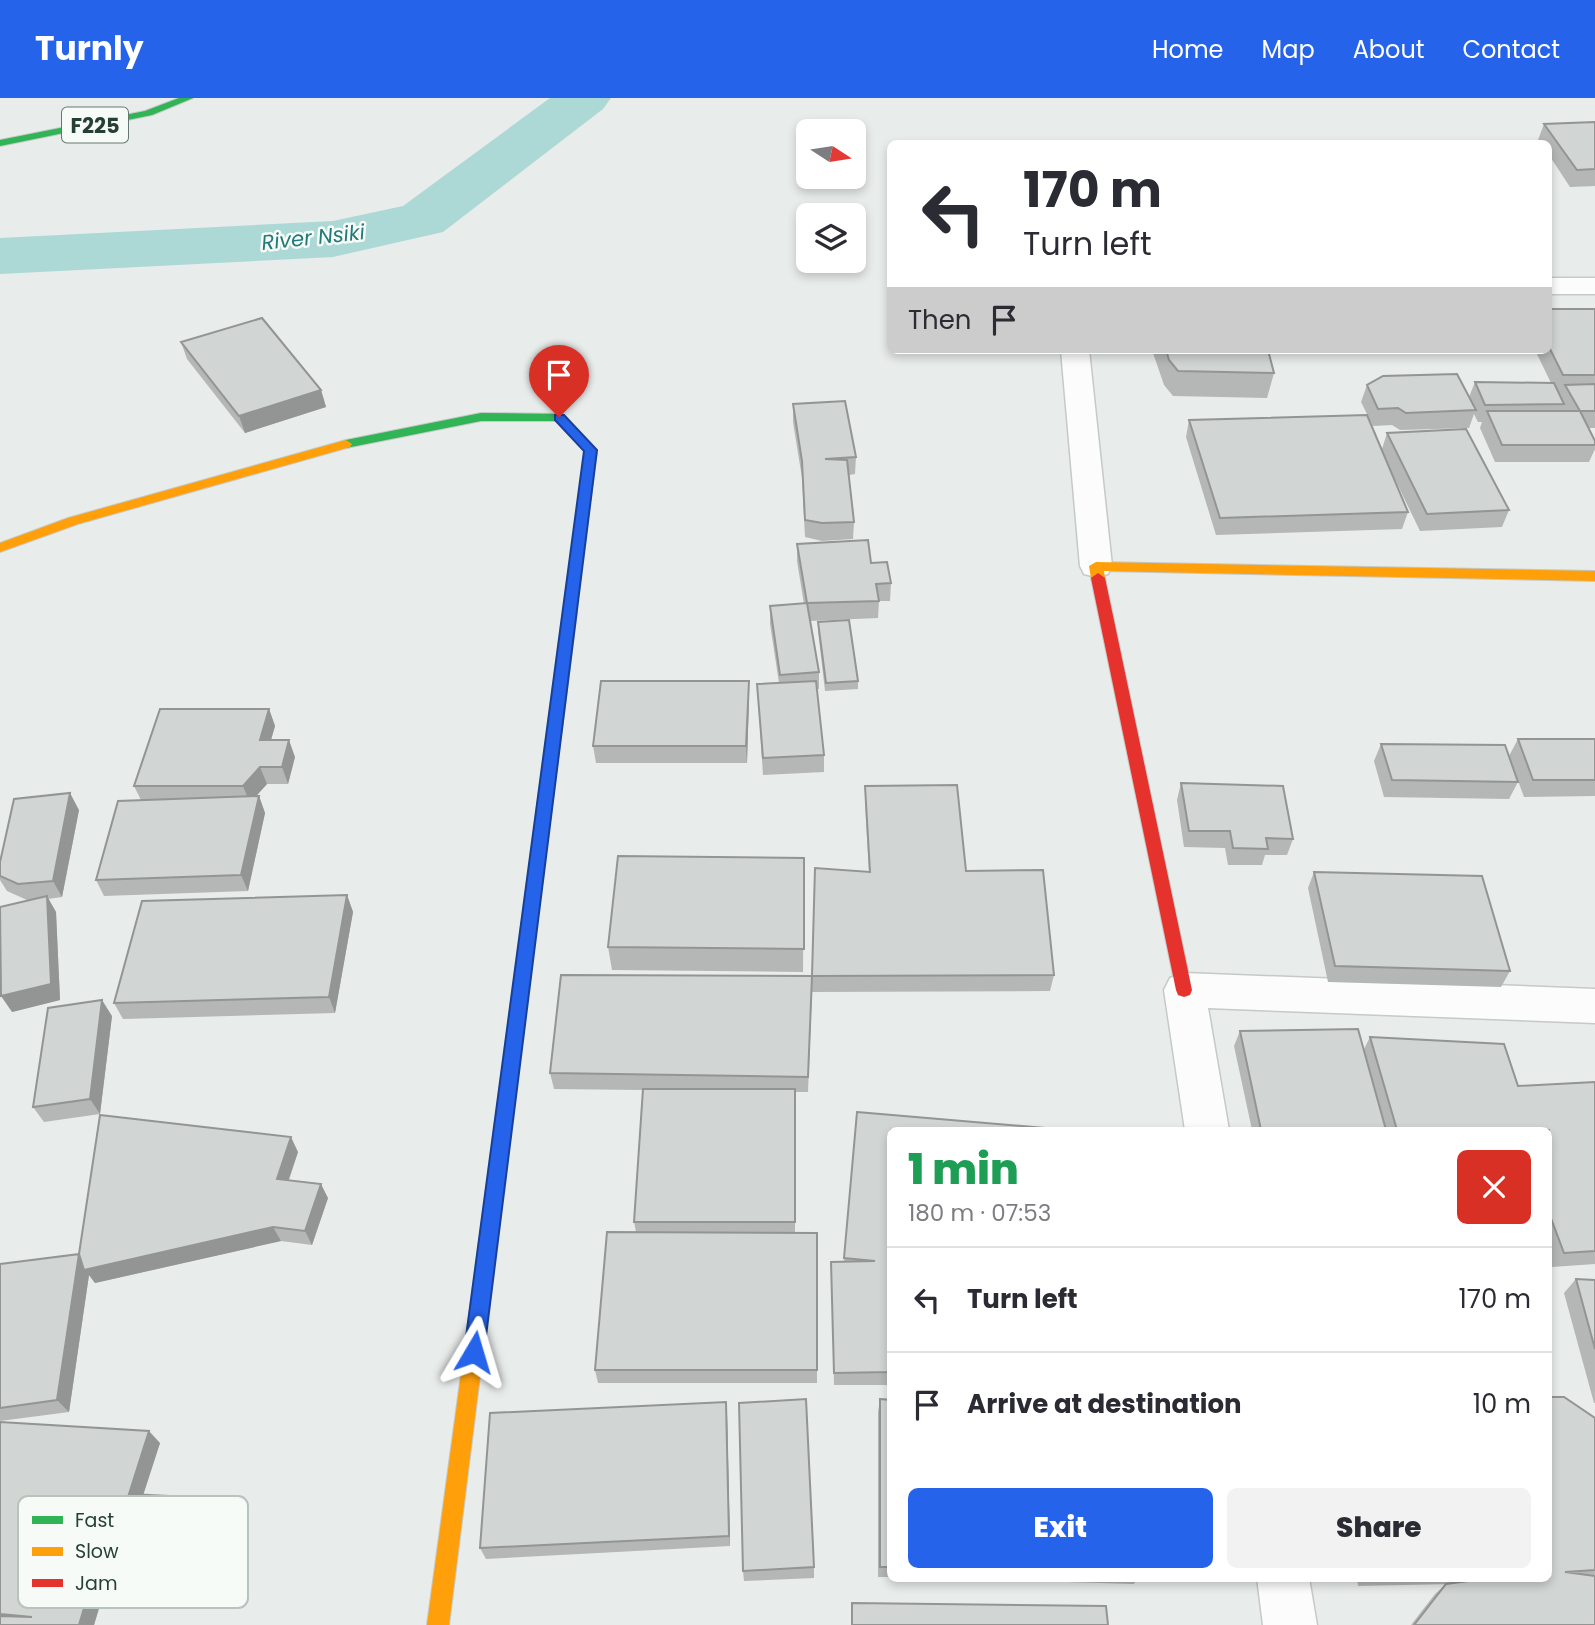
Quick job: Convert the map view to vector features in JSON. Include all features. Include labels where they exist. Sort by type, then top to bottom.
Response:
[{"type":"street","name":"F225","points":[[0,143],[148,113],[188,98]]},
{"type":"street","points":[[1552,286],[1595,286]]},
{"type":"street","points":[[1075,354],[1096,566],[1184,990],[1207,1127]]},
{"type":"street","points":[[0,548],[73,521],[341,445],[481,417],[559,417],[591,450],[438,1625]]},
{"type":"street","points":[[1096,566],[1595,576]]},
{"type":"street","points":[[1184,990],[1595,1006]]},
{"type":"street","points":[[1284,1582],[1290,1625]]},
{"type":"building","points":[[1595,122],[1595,169],[1577,170],[1544,124]]},
{"type":"building","points":[[1552,309],[1595,309],[1595,375],[1563,375],[1552,353]]},
{"type":"building","points":[[262,318],[321,390],[239,416],[181,342]]},
{"type":"building","points":[[1167,354],[1269,354],[1274,373],[1178,371]]},
{"type":"building","points":[[1457,374],[1476,410],[1406,413],[1398,408],[1378,409],[1367,385],[1383,376]]},
{"type":"building","points":[[1475,382],[1554,383],[1564,404],[1485,405]]},
{"type":"building","points":[[1595,384],[1595,411],[1580,411],[1565,385]]},
{"type":"building","points":[[845,401],[856,457],[825,459],[847,460],[854,522],[822,523],[805,520],[802,461],[793,404]]},
{"type":"building","points":[[1487,411],[1580,411],[1595,445],[1502,445]]},
{"type":"building","points":[[1367,415],[1408,512],[1220,518],[1189,420]]},
{"type":"building","points":[[1466,429],[1509,510],[1427,514],[1387,433]]},
{"type":"building","points":[[868,540],[871,563],[887,562],[891,583],[876,584],[879,601],[807,603],[797,544]]},
{"type":"building","points":[[807,603],[819,672],[780,675],[770,606]]},
{"type":"building","points":[[849,620],[858,681],[826,683],[818,622]]},
{"type":"building","points":[[601,681],[749,681],[746,746],[593,746]]},
{"type":"building","points":[[816,681],[824,755],[763,758],[757,684]]},
{"type":"building","points":[[160,709],[269,709],[260,740],[289,740],[282,767],[260,767],[243,786],[134,786]]},
{"type":"building","points":[[1518,739],[1595,739],[1595,780],[1533,780]]},
{"type":"building","points":[[1381,744],[1505,745],[1518,782],[1392,780]]},
{"type":"building","points":[[1181,783],[1283,786],[1293,839],[1266,838],[1268,849],[1233,848],[1230,831],[1189,831]]},
{"type":"building","points":[[957,785],[966,871],[1043,870],[1054,975],[812,976],[815,868],[870,872],[865,786]]},
{"type":"building","points":[[70,793],[53,881],[18,884],[0,876],[0,862],[14,799]]},
{"type":"building","points":[[259,796],[241,875],[96,880],[118,801]]},
{"type":"building","points":[[618,856],[804,858],[804,949],[608,947]]},
{"type":"building","points":[[1314,872],[1482,876],[1510,971],[1335,966]]},
{"type":"building","points":[[347,895],[329,997],[114,1003],[142,901]]},
{"type":"building","points":[[47,896],[51,984],[1,996],[0,907]]},
{"type":"building","points":[[561,975],[812,976],[808,1077],[550,1073]]},
{"type":"building","points":[[102,1000],[90,1099],[33,1107],[48,1008]]},
{"type":"building","points":[[1358,1029],[1385,1127],[1260,1127],[1240,1031]]},
{"type":"building","points":[[1370,1037],[1504,1044],[1518,1086],[1595,1082],[1595,1251],[1564,1253],[1552,1221],[1552,1127],[1396,1127]]},
{"type":"building","points":[[643,1089],[795,1089],[795,1222],[634,1222]]},
{"type":"building","points":[[857,1112],[1033,1127],[887,1127],[887,1372],[834,1373],[831,1262],[875,1261],[844,1258]]},
{"type":"building","points":[[100,1115],[291,1137],[277,1179],[321,1184],[305,1231],[273,1227],[84,1270],[79,1254]]},
{"type":"building","points":[[607,1232],[817,1233],[817,1370],[595,1370]]},
{"type":"building","points":[[79,1254],[57,1400],[0,1408],[0,1264]]},
{"type":"building","points":[[1576,1279],[1595,1280],[1595,1349]]},
{"type":"building","points":[[1552,1397],[1564,1397],[1595,1418],[1595,1570],[1565,1572],[1595,1576],[1595,1625],[1414,1625],[1446,1584],[1552,1582]]},
{"type":"building","points":[[806,1399],[814,1567],[743,1571],[739,1403]]},
{"type":"building","points":[[880,1399],[887,1400],[887,1567],[880,1567]]},
{"type":"building","points":[[726,1402],[729,1536],[480,1548],[490,1413]]},
{"type":"building","points":[[0,1422],[149,1431],[129,1494],[168,1496],[18,1496],[18,1608],[84,1608],[79,1625],[0,1625],[0,1616],[32,1617],[0,1614]]},
{"type":"building","points":[[852,1603],[1106,1606],[1108,1625],[852,1625]]},
{"type":"waterway","name":"River Nsiki","points":[[0,256],[333,239],[422,220],[584,98]]},
{"type":"traffic: fast","points":[[0,143],[148,113],[188,98]]},
{"type":"traffic: fast","points":[[346,444],[481,417],[559,417],[591,450],[570,611]]},
{"type":"traffic: fast","points":[[485,1264],[519,1002]]},
{"type":"traffic: slow","points":[[0,548],[73,521],[346,444]]},
{"type":"traffic: slow","points":[[1098,578],[1096,566],[1595,576]]},
{"type":"traffic: slow","points":[[519,1002],[570,611]]},
{"type":"traffic: slow","points":[[438,1625],[485,1264]]},
{"type":"traffic: jam","points":[[1098,578],[1184,990]]},
{"type":"route","points":[[474,1352],[591,450],[559,417]]}]
